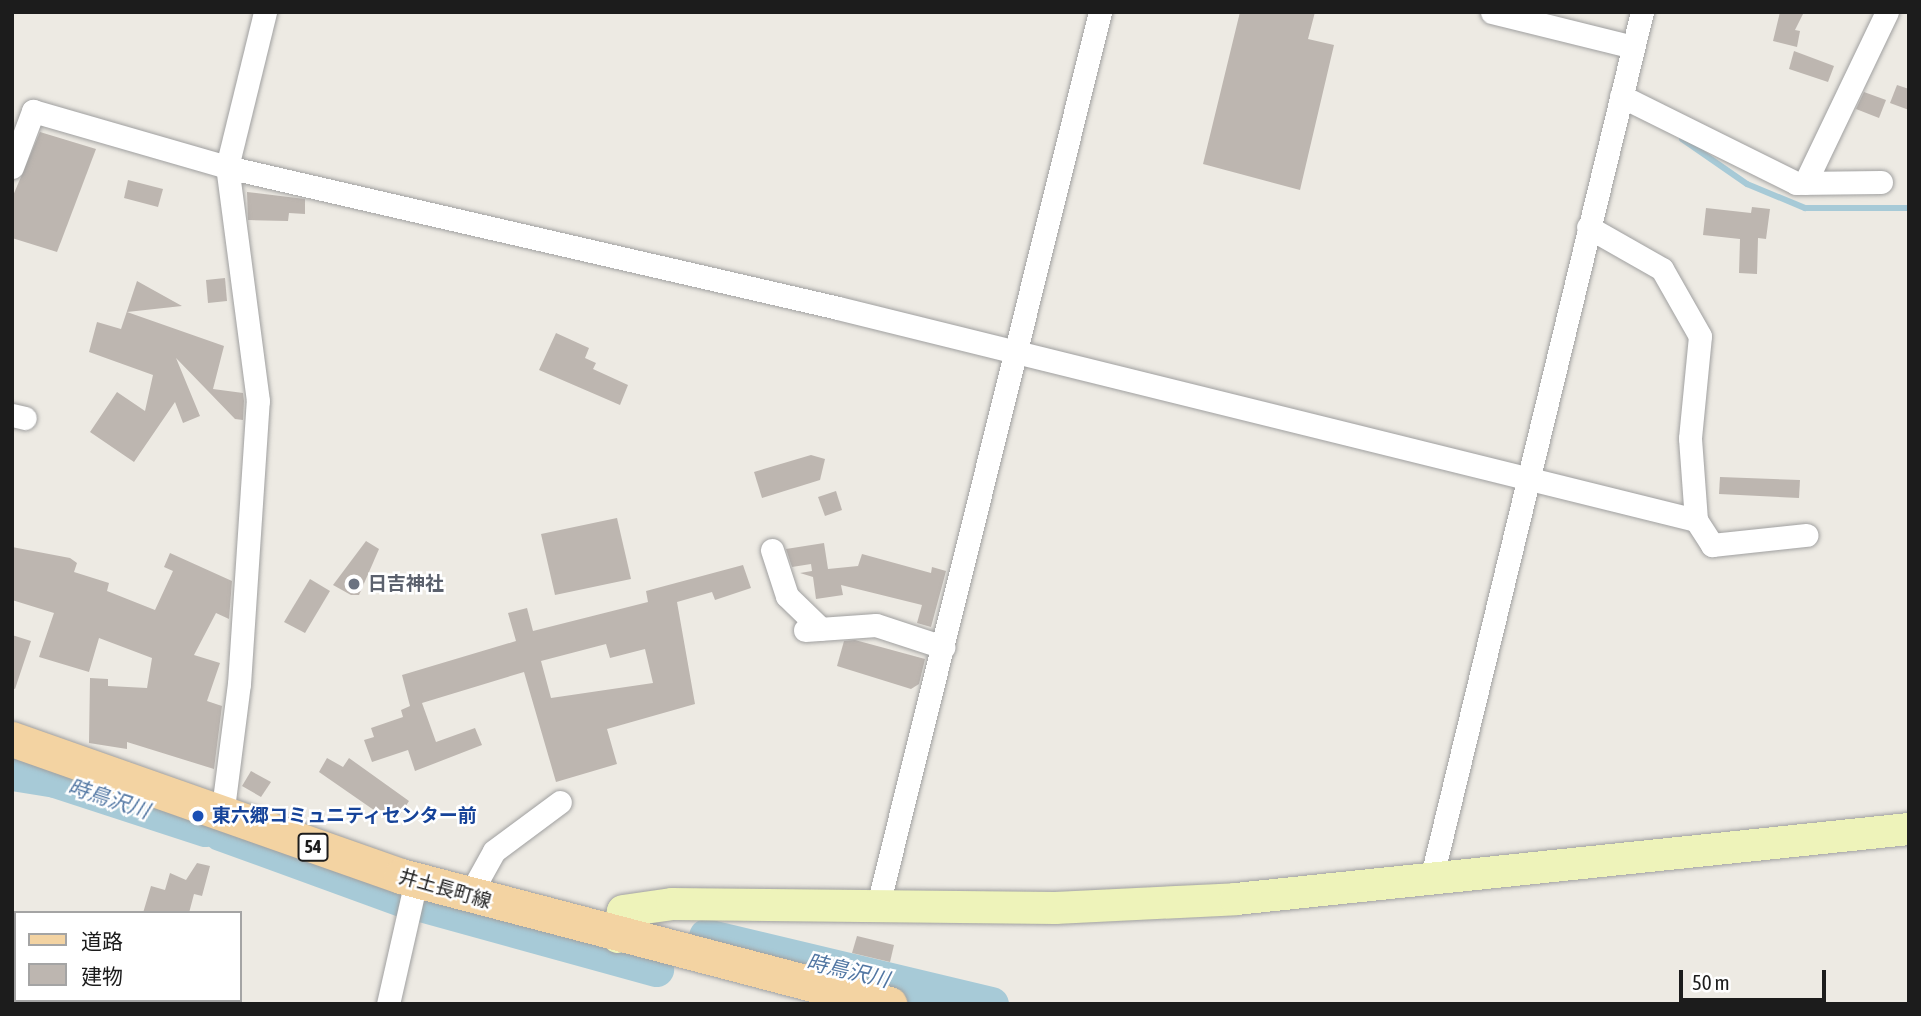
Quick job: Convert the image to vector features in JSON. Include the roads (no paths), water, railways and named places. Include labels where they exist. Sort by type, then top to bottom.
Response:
[{"type":"main road","name":"井土長町線","points":[[12,739],[222,816],[416,881],[618,937],[889,1004]]},
{"type":"street","points":[[222,816],[239,684],[258,401],[227,167],[265,12]]},
{"type":"street","points":[[877,909],[1017,356],[1100,12]]},
{"type":"street","points":[[1492,12],[1633,47]]},
{"type":"street","points":[[1431,880],[1524,481],[1642,12]]},
{"type":"street","points":[[1805,183],[1887,12]]},
{"type":"street","points":[[1621,96],[1767,172],[1805,183],[1881,182]]},
{"type":"street","points":[[12,167],[33,111],[227,167],[1017,356],[1524,481],[1696,520]]},
{"type":"street","points":[[1588,227],[1662,270],[1700,335],[1690,438],[1696,520],[1712,545],[1806,535]]},
{"type":"street","points":[[772,550],[787,596],[813,629],[876,625],[943,647]]},
{"type":"street","points":[[469,896],[494,851],[560,802]]},
{"type":"street","points":[[618,937],[623,911],[672,904],[877,909],[1236,899],[1909,829]]},
{"type":"street","points":[[388,1004],[416,881]]},
{"type":"waterway","points":[[1682,139],[1747,184],[1805,208],[1909,208]]},
{"type":"waterway","name":"時鳥沢川","points":[[12,773],[55,780],[205,829]]},
{"type":"waterway","name":"時鳥沢川","points":[[220,833],[401,899]]},
{"type":"waterway","name":"時鳥沢川","points":[[420,904],[656,969]]},
{"type":"waterway","name":"時鳥沢川","points":[[706,936],[991,1004]]},
{"type":"place","name":"日吉神社","points":[[354,584]]},
{"type":"place","name":"東六郷コミュニティセンター前","points":[[198,816]]}]
